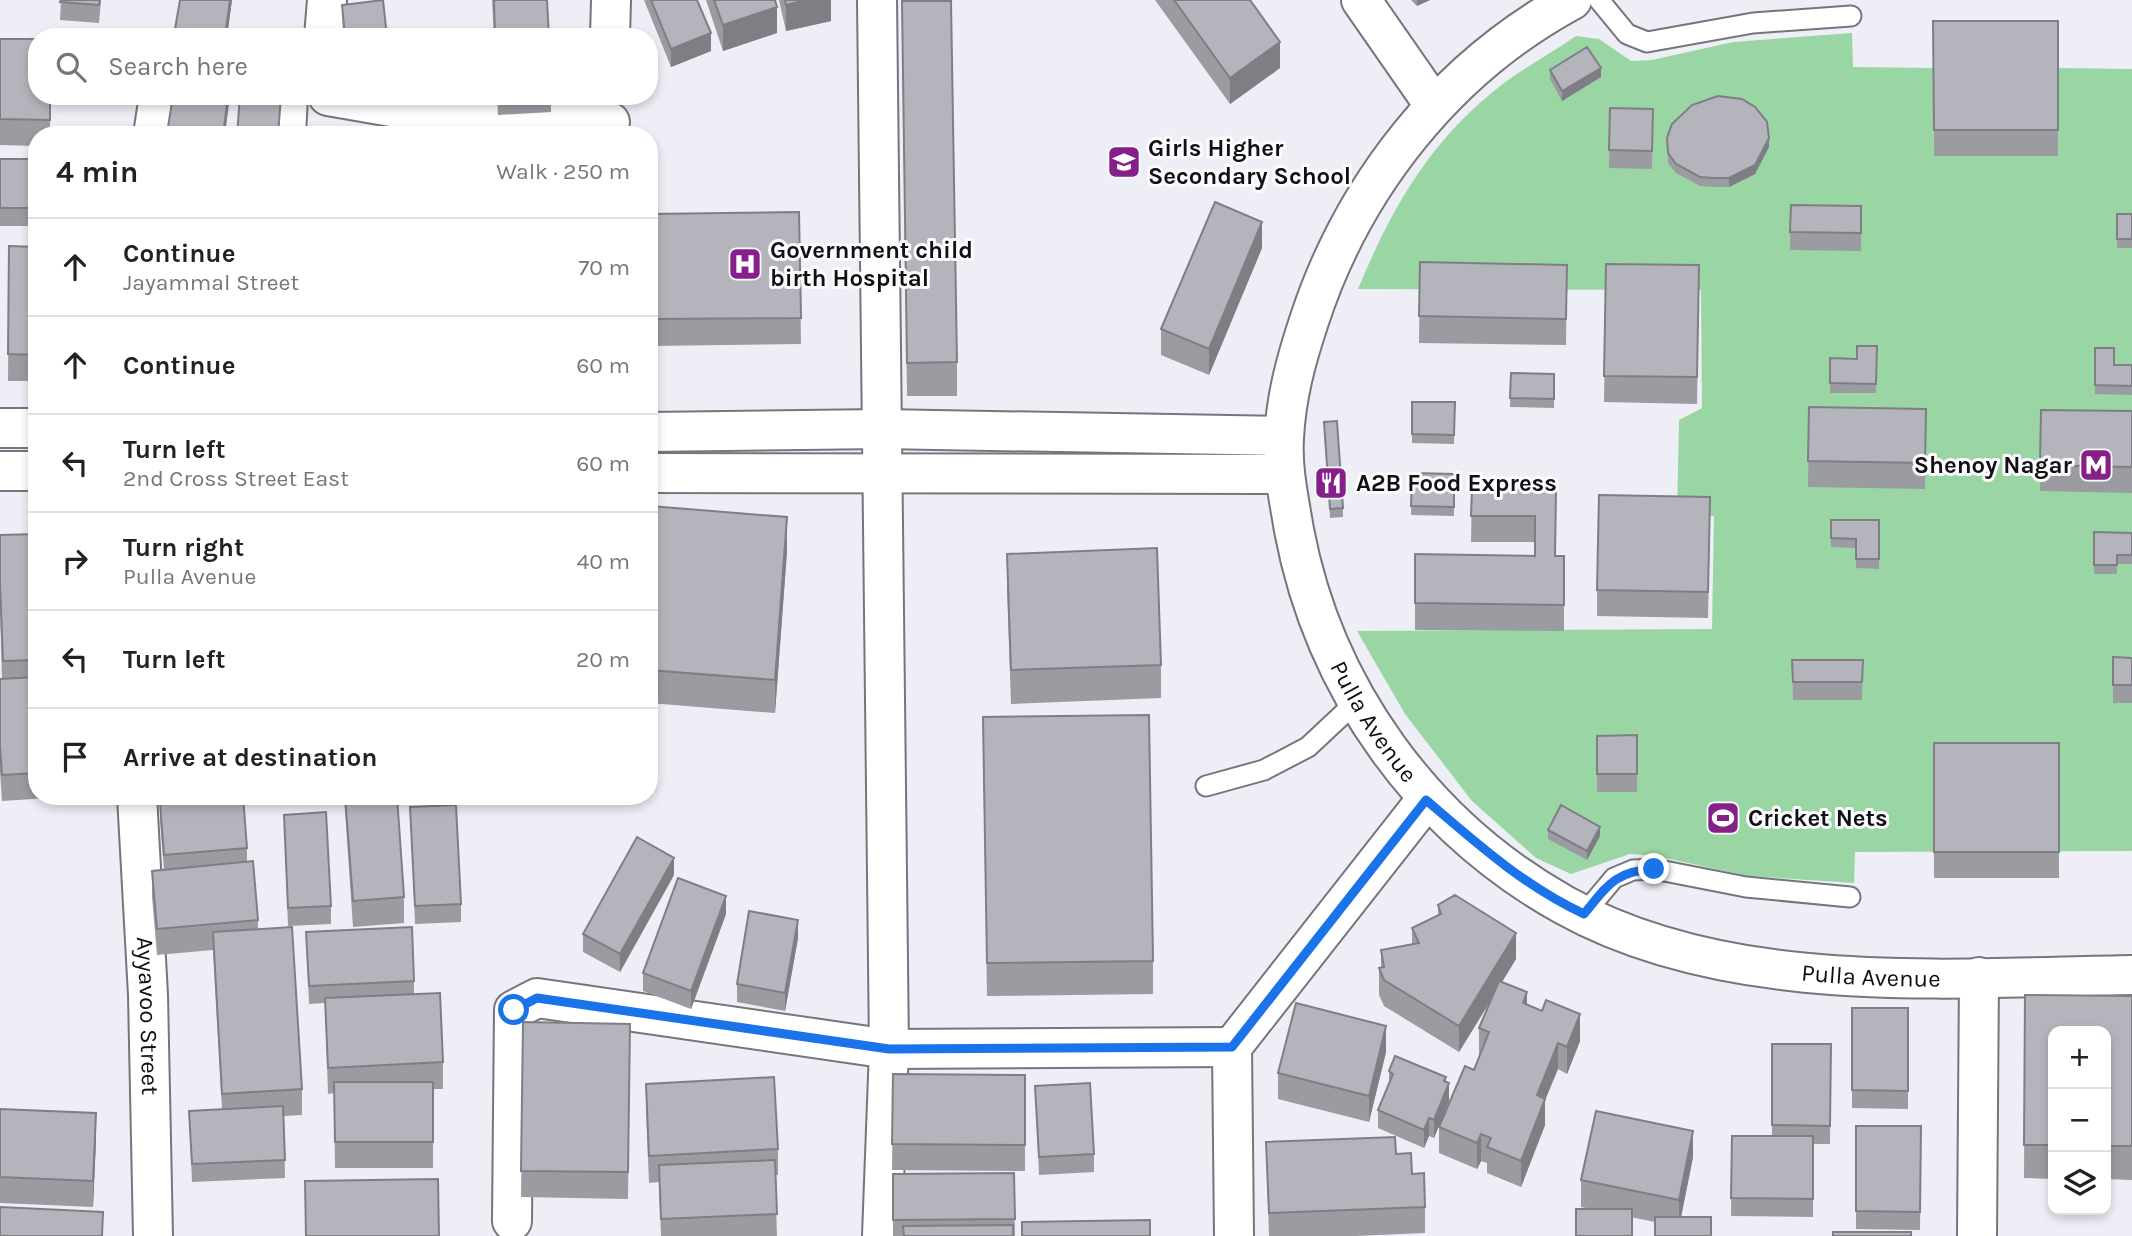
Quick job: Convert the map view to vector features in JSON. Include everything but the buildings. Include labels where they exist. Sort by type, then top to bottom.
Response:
[{"type":"street","points":[[325,28],[327,0]]},
{"type":"street","points":[[610,28],[611,0]]},
{"type":"street","points":[[877,0],[889,1049],[882,1236]]},
{"type":"street","points":[[1360,0],[1434,106]]},
{"type":"street","name":"Pulla Avenue","points":[[1572,0],[1532,22],[1434,106],[1372,183],[1337,245],[1292,372],[1284,436],[1284,474],[1302,574],[1334,662],[1356,702],[1426,800],[1495,859],[1564,905],[1652,945],[1714,961],[1776,970],[1867,977],[2132,975]]},
{"type":"street","points":[[154,126],[158,105]]},
{"type":"street","points":[[286,126],[288,105]]},
{"type":"street","points":[[370,105],[469,126]]},
{"type":"street","points":[[504,126],[610,118]]},
{"type":"street","points":[[0,428],[28,428]]},
{"type":"street","points":[[658,432],[881,429],[1284,436]]},
{"type":"street","points":[[0,471],[28,471]]},
{"type":"street","points":[[658,473],[1284,474]]},
{"type":"street","points":[[1234,1236],[1232,1047],[1426,800]]},
{"type":"street","name":"Ayyavoo Street","points":[[137,805],[148,995],[153,1236]]},
{"type":"street","points":[[1977,1236],[1979,976]]},
{"type":"street","points":[[512,1221],[514,1010],[537,998],[889,1049],[1232,1047]]},
{"type":"lane","points":[[1599,0],[1627,34],[1647,42],[1753,23],[1851,16]]},
{"type":"lane","points":[[1206,786],[1264,770],[1308,747],[1356,702]]},
{"type":"lane","points":[[1584,914],[1614,878],[1633,870],[1654,869],[1746,887],[1850,897]]},
{"type":"green space","points":[[1852,33],[1853,67],[1933,68],[1934,156],[2057,156],[2058,68],[2132,69],[2132,851],[1855,852],[1854,883],[1748,876],[1656,856],[1630,854],[1571,874],[1536,858],[1472,801],[1405,714],[1357,631],[1712,629],[1714,516],[1677,516],[1679,420],[1702,408],[1701,290],[1358,289],[1400,202],[1455,127],[1504,83],[1576,36],[1599,39],[1631,61],[1652,60],[1733,42]]},
{"type":"place","name":"Girls Higher Secondary School","points":[[1124,162]]},
{"type":"place","name":"Government child birth Hospital","points":[[745,264]]},
{"type":"place","name":"Shenoy Nagar","points":[[2096,465]]},
{"type":"place","name":"A2B Food Express","points":[[1331,483]]},
{"type":"place","name":"Cricket Nets","points":[[1723,818]]},
{"type":"route","points":[[514,1010],[537,998],[889,1049],[1232,1047],[1426,800],[1495,859],[1564,905],[1584,914],[1614,878],[1633,870],[1654,869]]}]
